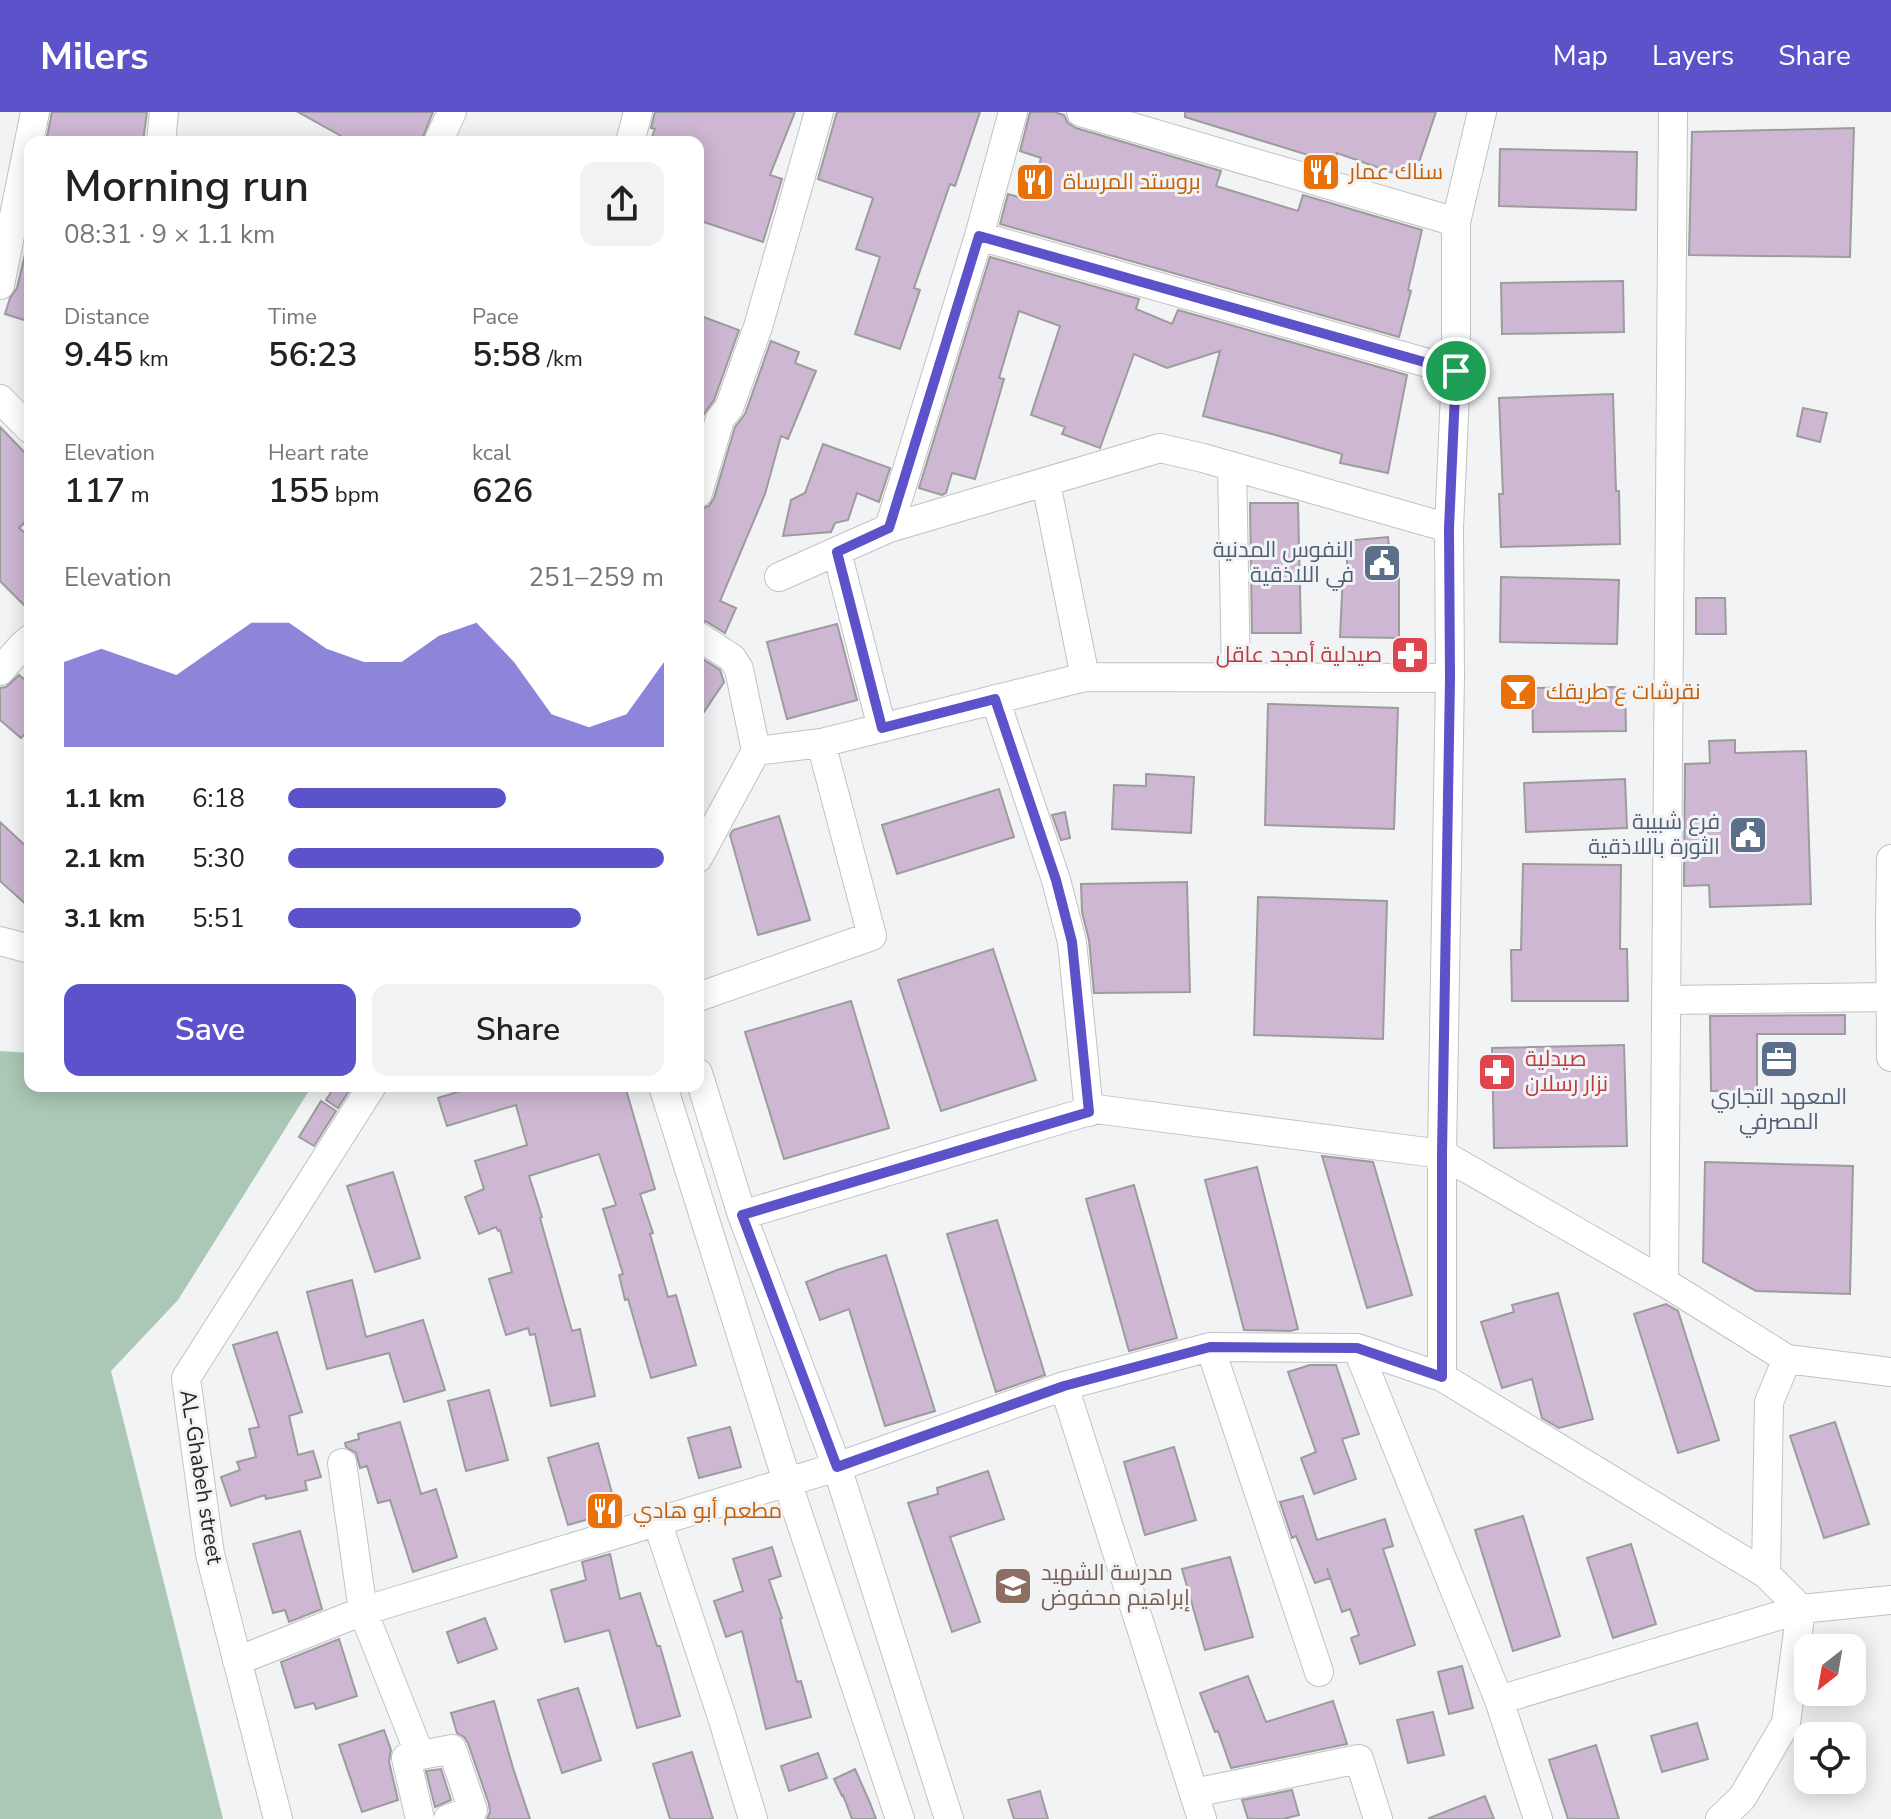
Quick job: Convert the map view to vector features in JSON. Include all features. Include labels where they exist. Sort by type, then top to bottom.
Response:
[{"type":"street","points":[[30,136],[35,112]]},
{"type":"street","points":[[162,136],[164,112]]},
{"type":"street","points":[[441,136],[452,112]]},
{"type":"street","points":[[632,136],[638,112]]},
{"type":"street","points":[[704,473],[720,419],[729,408],[758,327],[819,112]]},
{"type":"street","points":[[889,528],[979,236],[1013,112]]},
{"type":"street","points":[[1081,112],[1456,222]]},
{"type":"street","points":[[1442,1377],[1449,528],[1456,371],[1456,222],[1482,112]]},
{"type":"street","points":[[1664,1282],[1673,112]]},
{"type":"street","points":[[0,285],[24,166]]},
{"type":"street","points":[[979,236],[1456,371]]},
{"type":"street","points":[[0,399],[24,423]]},
{"type":"street","points":[[779,577],[889,528],[1160,448],[1449,528]]},
{"type":"street","points":[[1232,466],[1236,677]]},
{"type":"street","points":[[1046,483],[1085,677]]},
{"type":"street","points":[[837,552],[882,728]]},
{"type":"street","points":[[704,640],[732,658],[739,669],[756,751],[704,837]]},
{"type":"street","points":[[0,671],[24,650]]},
{"type":"street","points":[[756,751],[821,743],[1085,677],[1450,678]]},
{"type":"street","points":[[995,699],[1056,880],[1072,942],[1089,1112]]},
{"type":"street","points":[[704,995],[872,936],[821,743]]},
{"type":"street","points":[[1891,859],[1891,1057]]},
{"type":"street","points":[[0,941],[24,947]]},
{"type":"street","points":[[1666,1000],[1890,997]]},
{"type":"street","name":"AL-Ghabeh street","points":[[278,1819],[210,1554],[186,1378],[368,1092]]},
{"type":"street","points":[[665,1092],[787,1481],[900,1819]]},
{"type":"street","points":[[704,1092],[742,1215],[837,1467],[949,1819]]},
{"type":"street","points":[[742,1215],[1096,1109],[1442,1154],[1664,1282],[1787,1359],[1891,1372]]},
{"type":"street","points":[[237,1661],[363,1611],[837,1467],[1064,1386],[1210,1347],[1357,1348],[1442,1377],[1766,1574],[1801,1609]]},
{"type":"street","points":[[1210,1347],[1319,1672]]},
{"type":"street","points":[[1357,1348],[1499,1700],[1538,1819]]},
{"type":"street","points":[[1766,1574],[1769,1402],[1787,1359]]},
{"type":"street","points":[[1064,1386],[1198,1806],[1359,1759],[1378,1819]]},
{"type":"street","points":[[342,1463],[363,1611],[420,1755]]},
{"type":"street","points":[[657,1521],[753,1819]]},
{"type":"street","points":[[1499,1700],[1801,1609],[1891,1600]]},
{"type":"street","points":[[1720,1819],[1742,1798],[1786,1723],[1801,1609]]},
{"type":"street","points":[[420,1819],[406,1758],[452,1749],[473,1810],[445,1819]]},
{"type":"green space","points":[[0,1051],[24,1053],[24,1092],[308,1092],[178,1300],[111,1371],[223,1819],[0,1819]]},
{"type":"building","points":[[52,112],[147,112],[144,136],[47,136]]},
{"type":"building","points":[[298,112],[433,112],[423,136],[341,136]]},
{"type":"building","points":[[655,112],[795,112],[770,175],[782,179],[763,242],[704,222],[704,136],[652,136],[655,129],[651,128]]},
{"type":"building","points":[[837,112],[980,112],[955,186],[950,184],[914,288],[920,290],[900,349],[855,334],[880,257],[856,249],[873,198],[818,179]]},
{"type":"building","points":[[1030,112],[1064,115],[1068,123],[1076,128],[1221,171],[1216,186],[1298,211],[1303,195],[1422,230],[1399,337],[1000,224],[1008,194],[1030,200],[1041,158],[1020,151]]},
{"type":"building","points":[[1185,112],[1436,112],[1413,180],[1337,153],[1334,163],[1185,117]]},
{"type":"building","points":[[1854,128],[1850,257],[1689,255],[1692,132]]},
{"type":"building","points":[[1500,149],[1637,152],[1636,210],[1499,206]]},
{"type":"building","points":[[990,257],[1139,299],[1136,309],[1172,324],[1178,310],[1407,375],[1388,473],[1340,463],[1342,454],[1203,416],[1220,351],[1167,368],[1134,354],[1100,448],[1062,434],[1065,427],[1031,415],[1060,326],[1019,311],[999,378],[1004,379],[975,479],[952,473],[946,493],[942,495],[919,488]]},
{"type":"building","points":[[24,258],[24,320],[5,314],[17,288]]},
{"type":"building","points":[[1623,281],[1624,332],[1502,334],[1501,283]]},
{"type":"building","points":[[704,317],[739,330],[714,400],[704,414]]},
{"type":"building","points":[[771,341],[799,352],[795,363],[816,371],[788,439],[781,436],[765,494],[720,601],[736,608],[725,633],[704,621],[704,508],[714,498],[735,427],[745,414]]},
{"type":"building","points":[[1613,394],[1620,544],[1501,547],[1499,494],[1503,494],[1499,398]]},
{"type":"building","points":[[1803,408],[1827,413],[1820,442],[1797,436]]},
{"type":"building","points":[[0,427],[24,452],[24,523],[19,528],[24,532],[24,605],[0,581]]},
{"type":"building","points":[[823,444],[890,468],[879,502],[857,493],[848,520],[835,523],[831,532],[783,536],[791,500],[805,493]]},
{"type":"building","points":[[1250,503],[1298,503],[1301,633],[1252,633]]},
{"type":"building","points":[[1388,537],[1392,573],[1399,573],[1399,638],[1340,637],[1343,573],[1348,573],[1345,541]]},
{"type":"building","points":[[1501,577],[1619,580],[1617,644],[1500,642]]},
{"type":"building","points":[[1696,598],[1725,598],[1726,634],[1696,634]]},
{"type":"building","points":[[837,624],[857,700],[787,719],[767,642]]},
{"type":"building","points":[[704,660],[720,670],[724,682],[704,712]]},
{"type":"building","points":[[19,675],[24,679],[24,735],[21,738],[0,720],[0,688],[6,687]]},
{"type":"building","points":[[1625,687],[1626,731],[1533,732],[1532,688]]},
{"type":"building","points":[[1268,704],[1398,708],[1394,829],[1265,825]]},
{"type":"building","points":[[1735,740],[1735,753],[1806,751],[1811,904],[1710,907],[1709,885],[1684,886],[1685,764],[1710,763],[1709,741]]},
{"type":"building","points":[[1146,774],[1194,777],[1191,833],[1112,829],[1114,785],[1146,786]]},
{"type":"building","points":[[1625,779],[1627,828],[1526,832],[1524,783]]},
{"type":"building","points":[[999,789],[1014,837],[897,874],[882,825]]},
{"type":"building","points":[[1065,812],[1070,838],[1061,840],[1052,815]]},
{"type":"building","points":[[779,816],[810,920],[758,935],[730,835],[733,830]]},
{"type":"building","points":[[0,822],[24,844],[24,903],[0,881]]},
{"type":"building","points":[[1523,864],[1621,865],[1620,949],[1627,949],[1628,1001],[1512,1001],[1511,950],[1521,950]]},
{"type":"building","points":[[1187,882],[1190,992],[1094,993],[1081,884]]},
{"type":"building","points":[[1258,897],[1387,901],[1383,1039],[1254,1035]]},
{"type":"building","points":[[993,949],[1036,1080],[941,1111],[898,980]]},
{"type":"building","points":[[851,1001],[889,1128],[784,1159],[745,1032]]},
{"type":"building","points":[[1845,1015],[1845,1034],[1757,1034],[1757,1092],[1711,1091],[1710,1016]]},
{"type":"building","points":[[1624,1045],[1627,1146],[1494,1148],[1492,1048]]},
{"type":"building","points":[[331,1092],[348,1092],[338,1108],[326,1100]]},
{"type":"building","points":[[458,1092],[627,1092],[655,1189],[640,1194],[653,1233],[650,1234],[668,1297],[676,1295],[696,1365],[651,1378],[628,1299],[625,1300],[619,1275],[623,1274],[603,1209],[616,1205],[599,1154],[529,1176],[572,1331],[580,1329],[595,1396],[551,1406],[535,1334],[530,1335],[528,1328],[506,1335],[489,1279],[512,1272],[500,1230],[496,1227],[479,1234],[465,1197],[484,1189],[475,1161],[527,1145],[516,1105],[447,1126],[438,1098]]},
{"type":"building","points":[[321,1101],[336,1111],[314,1146],[299,1137]]},
{"type":"building","points":[[1322,1156],[1373,1162],[1412,1295],[1367,1308]]},
{"type":"building","points":[[1705,1162],[1853,1166],[1850,1294],[1756,1291],[1703,1262]]},
{"type":"building","points":[[1257,1167],[1298,1329],[1290,1331],[1244,1330],[1205,1180]]},
{"type":"building","points":[[393,1172],[420,1258],[375,1272],[347,1186]]},
{"type":"building","points":[[1134,1185],[1177,1338],[1129,1351],[1086,1199]]},
{"type":"building","points":[[997,1220],[1045,1375],[996,1392],[947,1234]]},
{"type":"building","points":[[886,1255],[935,1411],[885,1426],[849,1309],[820,1320],[806,1282]]},
{"type":"building","points":[[352,1280],[366,1337],[423,1320],[445,1390],[404,1402],[389,1353],[327,1369],[307,1292]]},
{"type":"building","points":[[1558,1293],[1593,1419],[1559,1428],[1542,1418],[1532,1379],[1502,1388],[1481,1322],[1514,1312],[1512,1305]]},
{"type":"building","points":[[1666,1304],[1678,1311],[1719,1440],[1678,1453],[1634,1314]]},
{"type":"building","points":[[277,1332],[302,1412],[289,1416],[298,1455],[313,1451],[321,1477],[305,1481],[307,1490],[266,1499],[265,1495],[231,1506],[221,1477],[240,1470],[237,1462],[256,1457],[249,1429],[259,1427],[233,1345]]},
{"type":"building","points":[[1310,1365],[1336,1365],[1359,1434],[1342,1439],[1356,1479],[1314,1494],[1301,1458],[1316,1452],[1288,1372]]},
{"type":"building","points":[[489,1390],[508,1460],[466,1471],[448,1401]]},
{"type":"building","points":[[400,1422],[421,1494],[436,1489],[457,1557],[413,1572],[390,1500],[378,1503],[367,1466],[360,1468],[356,1453],[345,1443],[359,1439],[358,1434]]},
{"type":"building","points":[[1835,1422],[1869,1524],[1824,1538],[1790,1436]]},
{"type":"building","points":[[730,1427],[741,1467],[699,1478],[688,1438]]},
{"type":"building","points":[[598,1443],[617,1511],[568,1525],[548,1458]]},
{"type":"building","points":[[1174,1447],[1196,1520],[1145,1535],[1124,1462]]},
{"type":"building","points":[[988,1471],[1004,1519],[950,1537],[980,1622],[952,1632],[908,1503],[938,1494],[937,1488]]},
{"type":"building","points":[[1303,1496],[1317,1540],[1385,1519],[1393,1546],[1383,1549],[1415,1645],[1360,1664],[1351,1638],[1359,1635],[1350,1609],[1342,1612],[1327,1568],[1330,1578],[1315,1583],[1296,1536],[1292,1538],[1280,1502]]},
{"type":"building","points":[[1523,1516],[1560,1636],[1513,1651],[1475,1530]]},
{"type":"building","points":[[300,1531],[322,1609],[289,1622],[285,1610],[273,1613],[253,1544]]},
{"type":"building","points":[[1631,1544],[1656,1624],[1613,1638],[1587,1558]]},
{"type":"building","points":[[772,1547],[781,1576],[769,1580],[782,1618],[797,1682],[801,1681],[811,1717],[766,1729],[742,1631],[726,1637],[714,1601],[743,1591],[733,1559]]},
{"type":"building","points":[[610,1554],[620,1599],[640,1593],[657,1646],[660,1646],[680,1716],[637,1728],[609,1630],[565,1642],[551,1590],[586,1580],[582,1562]]},
{"type":"building","points":[[1230,1557],[1253,1637],[1205,1650],[1182,1569]]},
{"type":"building","points":[[485,1618],[497,1649],[458,1663],[447,1632]]},
{"type":"building","points":[[339,1639],[357,1696],[316,1709],[314,1703],[295,1708],[281,1662]]},
{"type":"building","points":[[1462,1666],[1473,1708],[1449,1714],[1438,1672]]},
{"type":"building","points":[[1248,1676],[1266,1722],[1333,1701],[1347,1744],[1231,1768],[1200,1693]]},
{"type":"building","points":[[578,1688],[601,1760],[562,1773],[538,1700]]},
{"type":"building","points":[[494,1701],[530,1819],[487,1819],[489,1804],[468,1743],[457,1733],[451,1713]]},
{"type":"building","points":[[1433,1712],[1444,1755],[1408,1763],[1397,1720]]},
{"type":"building","points":[[1697,1723],[1708,1759],[1662,1772],[1651,1736]]},
{"type":"building","points":[[384,1730],[391,1750],[389,1762],[398,1800],[362,1812],[339,1745]]},
{"type":"building","points":[[1596,1745],[1619,1819],[1568,1819],[1549,1760]]},
{"type":"building","points":[[692,1752],[713,1819],[670,1819],[653,1764]]},
{"type":"building","points":[[818,1753],[827,1778],[789,1791],[781,1766]]},
{"type":"building","points":[[441,1769],[451,1800],[435,1807],[426,1771]]},
{"type":"building","points":[[855,1769],[876,1819],[852,1819],[834,1779]]},
{"type":"building","points":[[1292,1790],[1299,1815],[1283,1819],[1248,1819],[1242,1800]]},
{"type":"building","points":[[1040,1791],[1048,1819],[1014,1819],[1008,1800]]},
{"type":"building","points":[[1485,1796],[1494,1819],[1429,1818]]},
{"type":"place","name":"سناك عمار","points":[[1321,172]]},
{"type":"place","name":"بروستد المرساة","points":[[1035,182]]},
{"type":"place","name":"النفوس المدنية في اللاذقية","points":[[1382,563]]},
{"type":"place","name":"صيدلية أمجد عاقل","points":[[1410,655]]},
{"type":"place","name":"نقرشات ع طريقك","points":[[1518,692]]},
{"type":"place","name":"فرع شبيبة الثورة باللاذقية","points":[[1748,835]]},
{"type":"place","name":"المعهد التجاري المصرفي","points":[[1779,1059]]},
{"type":"place","name":"صيدلية نزار رسلان","points":[[1497,1072]]},
{"type":"place","name":"مطعم أبو هادي","points":[[605,1511]]},
{"type":"place","name":"مدرسة الشهيد إبراهيم محفوض","points":[[1013,1586]]},
{"type":"route","points":[[979,236],[1456,371],[1449,528],[1442,1377],[1357,1348],[1210,1347],[1064,1386],[837,1467],[742,1215],[1089,1112],[1072,942],[1056,880],[995,699],[882,728],[837,552],[889,528],[979,236]]}]
